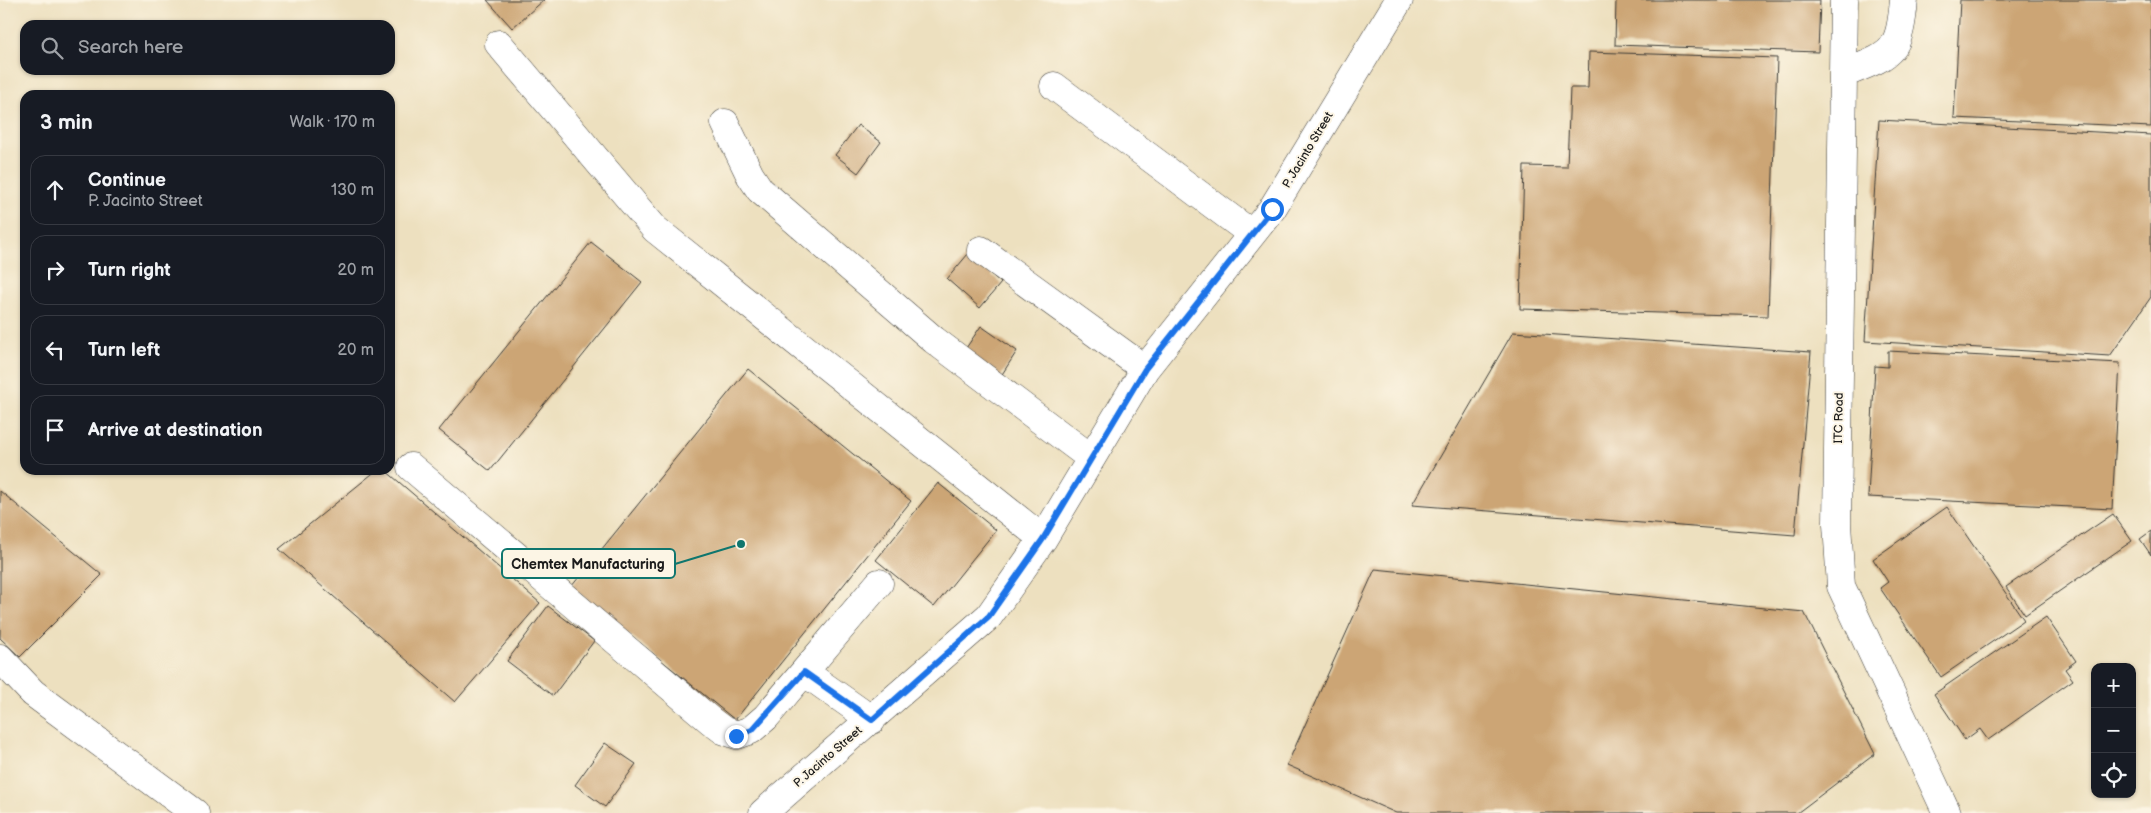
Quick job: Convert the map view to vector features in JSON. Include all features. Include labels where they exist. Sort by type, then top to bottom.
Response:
[{"type":"street","name":"P. Jacinto Street","points":[[763,813],[872,720],[989,616],[1043,539],[1145,369],[1272,209],[1399,0]]},
{"type":"street","name":"ITC Road","points":[[1844,0],[1837,524],[1841,586],[1947,813]]},
{"type":"street","points":[[1843,74],[1880,59],[1891,50],[1898,39],[1902,26],[1904,0]]},
{"type":"street","points":[[499,44],[655,229],[1043,539]]},
{"type":"street","points":[[1054,86],[1252,234]]},
{"type":"street","points":[[725,123],[750,175],[760,190],[934,340],[1091,458]]},
{"type":"street","points":[[981,250],[1145,369]]},
{"type":"street","points":[[411,468],[723,730],[736,736],[752,730],[880,583]]},
{"type":"street","points":[[0,658],[33,693],[195,813]]},
{"type":"street","points":[[804,672],[872,720]]},
{"type":"building","points":[[487,0],[544,0],[512,28]]},
{"type":"building","points":[[1616,0],[1820,0],[1818,52],[1615,45]]},
{"type":"building","points":[[1960,0],[2151,0],[2151,127],[1954,118]]},
{"type":"building","points":[[1589,52],[1777,58],[1768,316],[1520,309],[1524,166],[1567,167],[1570,88],[1588,88]]},
{"type":"building","points":[[1879,120],[2151,135],[2151,297],[2110,356],[1865,341]]},
{"type":"building","points":[[858,125],[881,142],[858,173],[835,155]]},
{"type":"building","points":[[591,242],[642,282],[490,471],[439,430]]},
{"type":"building","points":[[968,254],[1001,283],[980,308],[947,279]]},
{"type":"building","points":[[981,326],[1017,351],[999,379],[962,354]]},
{"type":"building","points":[[1513,332],[1811,352],[1795,535],[1412,505]]},
{"type":"building","points":[[1888,351],[2120,363],[2112,509],[1868,497],[1875,366],[1888,367]]},
{"type":"building","points":[[748,369],[911,501],[735,720],[571,587]]},
{"type":"building","points":[[371,475],[391,475],[540,603],[455,702],[279,549]]},
{"type":"building","points":[[938,483],[996,530],[934,607],[876,560]]},
{"type":"building","points":[[0,491],[102,575],[20,657],[0,638]]},
{"type":"building","points":[[1947,507],[2024,620],[1941,677],[1880,588],[1888,582],[1873,559]]},
{"type":"building","points":[[2113,514],[2132,541],[2025,615],[2006,587]]},
{"type":"building","points":[[2151,531],[2151,555],[2140,539]]},
{"type":"building","points":[[1375,569],[1804,612],[1875,754],[1797,813],[1396,813],[1287,765]]},
{"type":"building","points":[[548,606],[594,641],[553,696],[507,661]]},
{"type":"building","points":[[2046,617],[2076,661],[2065,669],[2073,680],[1988,740],[1980,729],[1965,740],[1934,694]]},
{"type":"building","points":[[605,743],[636,764],[605,807],[575,785]]},
{"type":"place","name":"Chemtex Manufacturing","points":[[741,544]]},
{"type":"route","points":[[736,736],[752,730],[804,672],[872,720],[989,616],[1043,539],[1145,369],[1272,209]]}]
